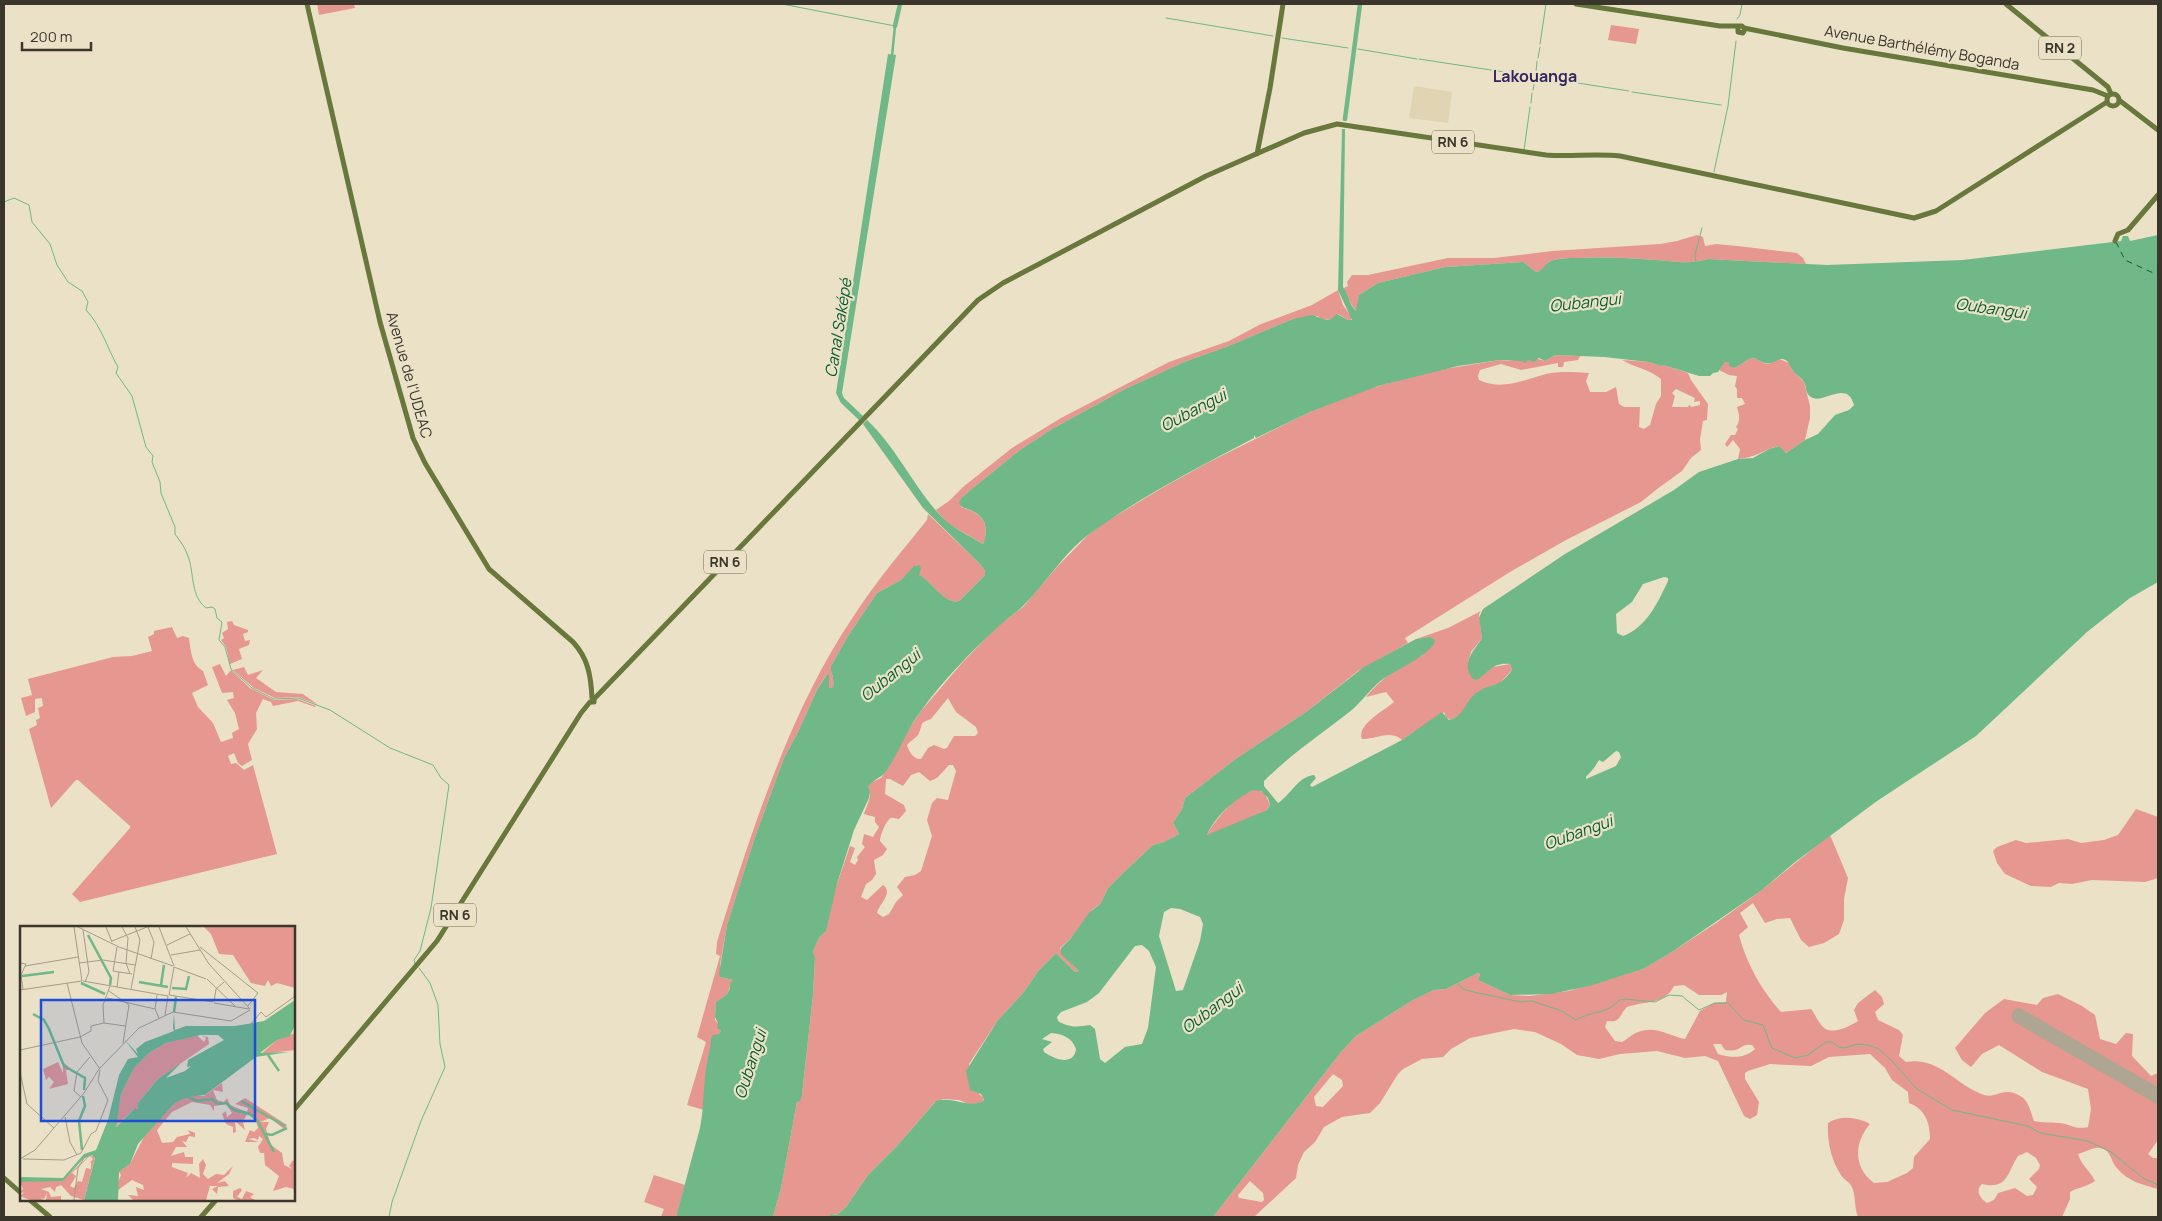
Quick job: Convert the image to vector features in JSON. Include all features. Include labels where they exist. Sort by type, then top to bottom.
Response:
[{"type":"main road","name":"Avenue de I'UDEAC","points":[[307,4],[380,322],[413,438],[425,463],[490,569],[573,642],[583,654],[590,677],[592,700]]},
{"type":"main road","points":[[1257,154],[1262,138],[1283,4]]},
{"type":"main road","name":"Avenue Barthélémy Boganda","points":[[1576,4],[1720,26],[2093,90],[2109,97]]},
{"type":"main road","name":"RN 2","points":[[2006,4],[2108,87],[2109,97]]},
{"type":"main road","points":[[2119,100],[2113,106],[2109,97],[2116,95],[2119,100],[2158,130]]},
{"type":"main road","name":"RN 6","points":[[295,1109],[437,942],[581,713],[592,700],[978,300],[993,289],[1206,176],[1318,128],[1337,124],[1546,155],[1566,156],[1594,153],[1620,156],[1842,204],[1919,218],[1936,211],[2109,97]]},
{"type":"main road","points":[[1262,138],[1264,144],[1271,147]]},
{"type":"main road","points":[[2115,241],[2118,234],[2128,230],[2158,195]]},
{"type":"main road","points":[[4,1178],[20,1192]]},
{"type":"main road","points":[[31,1201],[50,1217]]},
{"type":"main road","points":[[201,1217],[215,1201]]},
{"type":"shaded area","points":[[317,4],[354,4],[355,8],[319,15]]},
{"type":"shaded area","points":[[1611,25],[1639,29],[1636,44],[1608,40]]},
{"type":"shaded area","points":[[1414,86],[1452,92],[1448,123],[1409,118]]},
{"type":"shaded area","points":[[1697,235],[1703,237],[1705,246],[1716,244],[1797,253],[1806,264],[1708,259],[1681,262],[1569,258],[1551,261],[1540,271],[1536,272],[1523,262],[1445,267],[1378,283],[1359,295],[1357,312],[1344,288],[1348,286],[1347,282],[1352,275],[1368,275],[1448,258],[1494,258],[1552,251],[1660,244]]},
{"type":"shaded area","points":[[1338,290],[1343,305],[1352,318],[1350,321],[1338,314],[1331,319],[1323,320],[1317,316],[1293,319],[1184,362],[1123,390],[1052,429],[1020,450],[962,497],[961,507],[974,512],[983,520],[986,530],[983,544],[947,523],[936,510],[1012,448],[1061,418],[1169,362],[1229,341],[1261,324],[1312,305]]},
{"type":"shaded area","points":[[1555,355],[1580,356],[1578,360],[1564,362],[1563,367],[1558,367],[1558,363],[1521,370],[1501,364],[1480,370],[1479,380],[1496,385],[1505,385],[1551,373],[1589,373],[1586,381],[1590,392],[1606,392],[1616,387],[1619,404],[1624,407],[1640,407],[1639,427],[1644,429],[1650,425],[1656,404],[1661,396],[1661,379],[1622,360],[1663,365],[1688,373],[1708,404],[1707,420],[1703,421],[1700,439],[1701,450],[1691,458],[1682,471],[1641,502],[1566,540],[1510,572],[1405,638],[1408,643],[1358,671],[1306,712],[1237,758],[1185,798],[1182,809],[1173,823],[1179,834],[1164,842],[1153,845],[1123,873],[1108,888],[1101,903],[1093,909],[1071,938],[1060,948],[1065,957],[1079,971],[1075,972],[1056,953],[1039,970],[1023,993],[998,1020],[969,1064],[979,1094],[984,1098],[982,1102],[971,1105],[959,1100],[943,1099],[934,1103],[896,1147],[868,1175],[846,1207],[837,1215],[833,1214],[828,1217],[773,1217],[781,1188],[797,1102],[802,1095],[813,995],[815,959],[813,951],[819,938],[826,931],[831,902],[850,846],[855,848],[850,862],[855,865],[858,860],[857,857],[865,847],[862,844],[864,834],[873,837],[879,827],[875,822],[875,817],[864,814],[870,797],[868,787],[870,783],[881,778],[921,711],[962,663],[998,626],[1023,607],[1057,567],[1088,535],[1104,523],[1162,488],[1209,462],[1310,412],[1368,389],[1432,371],[1500,360],[1540,359],[1545,361]],"holes":[[[1676,389],[1695,398],[1694,402],[1700,401],[1700,405],[1672,407],[1675,396],[1672,393]],[[948,698],[956,712],[976,727],[978,733],[975,736],[954,736],[947,748],[944,749],[934,745],[928,748],[921,759],[916,758],[910,753],[907,745],[918,734],[922,724],[931,719]],[[949,765],[953,765],[956,771],[948,800],[937,798],[932,803],[927,820],[932,836],[921,871],[915,875],[905,877],[897,887],[903,895],[889,914],[883,917],[877,913],[887,891],[883,885],[867,900],[861,897],[866,884],[876,874],[874,860],[883,855],[887,849],[880,841],[885,825],[889,819],[899,819],[906,811],[904,805],[885,794],[886,779],[890,779],[903,786],[911,775],[919,772],[930,781],[937,778]]]},
{"type":"shaded area","points":[[1755,358],[1767,364],[1779,359],[1789,363],[1792,370],[1804,382],[1810,406],[1810,418],[1805,440],[1786,453],[1778,446],[1738,459],[1740,449],[1733,440],[1727,447],[1725,444],[1731,435],[1735,435],[1738,429],[1736,427],[1739,419],[1737,407],[1745,404],[1742,398],[1737,398],[1735,386],[1737,376],[1729,375],[1719,370],[1725,362],[1729,362],[1735,368],[1749,359]]},
{"type":"shaded area","points":[[928,514],[980,564],[985,571],[985,575],[959,601],[953,601],[943,596],[919,575],[917,565],[915,566],[901,580],[877,593],[848,636],[831,666],[833,687],[829,688],[828,674],[817,690],[784,758],[755,837],[727,925],[720,965],[720,977],[733,980],[727,994],[716,1002],[715,1020],[721,1031],[708,1058],[704,1110],[687,1105],[706,1042],[697,1037],[720,956],[716,954],[717,942],[758,816],[774,774],[791,733],[830,654],[861,604],[927,520]]},
{"type":"shaded area","points":[[1481,611],[1479,614],[1482,638],[1471,652],[1468,662],[1477,680],[1493,667],[1510,664],[1512,670],[1500,683],[1479,691],[1461,714],[1451,720],[1446,717],[1444,712],[1402,740],[1393,735],[1362,739],[1361,734],[1367,723],[1394,702],[1386,692],[1366,697],[1392,673],[1423,655],[1429,637],[1416,639],[1448,628]]},
{"type":"shaded area","points":[[232,621],[234,625],[248,630],[248,632],[243,634],[245,641],[250,640],[249,645],[239,649],[242,659],[230,664],[226,647],[221,640],[224,638],[222,633],[228,629],[227,622]]},
{"type":"shaded area","points":[[172,627],[177,638],[183,636],[189,638],[194,661],[203,671],[208,685],[192,693],[198,707],[213,723],[221,742],[233,738],[232,733],[239,729],[235,713],[227,700],[234,698],[233,692],[222,693],[212,667],[220,664],[226,676],[231,670],[250,688],[274,700],[297,699],[316,706],[298,701],[273,706],[271,702],[263,699],[256,713],[257,729],[248,744],[252,760],[242,766],[238,763],[234,753],[228,756],[231,764],[236,763],[244,770],[253,765],[277,854],[80,902],[72,894],[130,826],[78,780],[51,808],[29,729],[37,725],[36,720],[40,718],[38,708],[43,706],[42,698],[35,699],[35,712],[26,716],[21,698],[32,695],[28,679],[113,657],[132,656],[152,651],[148,637],[154,634],[154,631]]},
{"type":"shaded area","points":[[244,667],[248,675],[263,670],[256,678],[276,692],[303,694],[317,704],[298,697],[275,698],[254,688],[233,670]]},
{"type":"shaded area","points":[[1257,789],[1265,794],[1270,805],[1267,810],[1211,835],[1207,835],[1236,800],[1243,794]]},
{"type":"shaded area","points":[[2136,809],[2158,817],[2158,878],[2145,882],[2092,880],[2072,884],[2059,883],[2051,887],[2031,886],[2005,874],[1997,863],[1993,851],[1997,847],[2016,840],[2026,843],[2068,839],[2081,843],[2104,840],[2118,835]]},
{"type":"shaded area","points":[[1830,835],[1848,878],[1844,899],[1844,920],[1839,934],[1824,943],[1809,947],[1801,940],[1790,918],[1777,919],[1765,923],[1753,903],[1740,913],[1748,927],[1739,935],[1742,945],[1755,976],[1767,995],[1781,1012],[1811,1009],[1823,1027],[1831,1031],[1858,1021],[1854,1010],[1858,1003],[1875,990],[1882,997],[1884,1004],[1875,1012],[1878,1020],[1899,1030],[1903,1035],[1899,1056],[1906,1062],[1917,1061],[1936,1066],[1969,1088],[1985,1095],[1990,1096],[2004,1092],[2015,1093],[2026,1102],[2034,1121],[2079,1128],[2088,1127],[2091,1109],[2088,1089],[2042,1072],[1999,1045],[1982,1054],[1971,1067],[1962,1060],[1955,1048],[1985,1013],[2004,999],[2037,1005],[2043,998],[2058,994],[2095,1015],[2100,1039],[2116,1044],[2126,1033],[2133,1034],[2132,1056],[2151,1076],[2158,1073],[2158,1089],[2022,1011],[2015,1018],[2158,1100],[2158,1140],[2148,1154],[2153,1158],[2158,1158],[2158,1189],[2130,1179],[2115,1165],[2107,1151],[2097,1148],[2078,1154],[2095,1181],[2070,1192],[2070,1199],[2062,1217],[1858,1217],[1852,1187],[1841,1175],[1832,1157],[1828,1137],[1828,1123],[1833,1120],[1849,1118],[1870,1124],[1861,1139],[1858,1155],[1862,1170],[1874,1183],[1887,1182],[1907,1173],[1913,1168],[1914,1157],[1930,1139],[1926,1117],[1919,1109],[1909,1103],[1908,1092],[1892,1080],[1885,1068],[1870,1054],[1829,1057],[1811,1066],[1770,1064],[1748,1071],[1745,1073],[1745,1079],[1759,1102],[1757,1115],[1750,1119],[1744,1116],[1718,1061],[1705,1056],[1685,1058],[1657,1051],[1620,1054],[1599,1059],[1577,1055],[1561,1044],[1535,1032],[1514,1029],[1470,1038],[1451,1049],[1443,1057],[1422,1059],[1403,1069],[1380,1103],[1370,1113],[1342,1117],[1324,1127],[1315,1142],[1304,1152],[1298,1165],[1296,1178],[1254,1217],[1213,1217],[1341,1052],[1356,1036],[1413,1000],[1434,990],[1446,989],[1478,973],[1480,974],[1478,980],[1510,995],[1529,996],[1569,991],[1643,969],[1716,923],[1762,890]],"holes":[[[1684,985],[1699,995],[1721,995],[1727,992],[1726,1002],[1714,1003],[1700,1011],[1685,1039],[1657,1030],[1645,1030],[1636,1033],[1622,1042],[1615,1041],[1605,1027],[1607,1021],[1617,1020],[1627,1007],[1665,996],[1674,986]],[[1713,1044],[1721,1044],[1725,1050],[1731,1051],[1745,1045],[1752,1045],[1755,1049],[1746,1055],[1737,1057],[1718,1054]],[[1333,1074],[1342,1080],[1343,1086],[1323,1107],[1316,1106],[1314,1097]],[[2027,1152],[2036,1158],[2040,1165],[2039,1169],[2029,1179],[2037,1187],[2033,1195],[2027,1196],[2015,1188],[1998,1193],[1994,1200],[1987,1203],[1980,1197],[1979,1189],[1982,1184],[1997,1185],[2006,1179],[2018,1156]],[[1250,1181],[1263,1193],[1264,1200],[1262,1202],[1239,1198],[1238,1195]]]},
{"type":"shaded area","points":[[2022,1011],[2158,1089],[2158,1100],[2015,1018]]},
{"type":"shaded area","points":[[654,1175],[685,1185],[676,1217],[661,1217],[664,1209],[644,1202]]},
{"type":"water","points":[[888,54],[896,55],[842,393],[844,398],[863,416],[859,420],[841,403],[836,393]]},
{"type":"water","name":"Oubangui","points":[[1342,129],[1345,129],[1343,287],[1356,311],[1359,295],[1378,283],[1445,267],[1523,262],[1536,272],[1540,271],[1551,261],[1569,258],[1618,258],[1688,262],[1708,259],[1827,265],[1963,260],[2121,241],[2123,236],[2128,236],[2130,241],[2158,235],[2158,582],[2130,598],[2087,632],[1976,736],[1877,801],[1795,862],[1762,890],[1672,952],[1643,969],[1589,986],[1551,994],[1510,995],[1478,980],[1480,974],[1478,973],[1446,989],[1434,990],[1413,1000],[1356,1036],[1341,1052],[1213,1217],[828,1217],[831,1214],[837,1215],[846,1207],[868,1175],[896,1147],[936,1101],[949,1100],[972,1104],[983,1101],[984,1099],[981,1094],[970,1090],[966,1071],[998,1020],[1023,993],[1039,970],[1056,953],[1075,972],[1079,971],[1061,954],[1061,948],[1071,938],[1089,913],[1101,903],[1108,888],[1123,873],[1153,845],[1164,842],[1179,834],[1173,823],[1182,809],[1185,798],[1237,758],[1306,712],[1364,667],[1416,639],[1429,637],[1434,639],[1435,642],[1431,648],[1417,659],[1377,684],[1353,709],[1274,771],[1264,781],[1264,786],[1278,803],[1308,776],[1314,775],[1316,778],[1310,785],[1312,787],[1402,740],[1442,712],[1449,720],[1458,716],[1472,696],[1503,680],[1512,670],[1510,664],[1495,666],[1477,680],[1473,679],[1469,673],[1468,662],[1472,652],[1482,638],[1479,618],[1483,609],[1565,554],[1674,490],[1699,472],[1738,459],[1753,458],[1779,446],[1786,453],[1818,434],[1835,415],[1849,410],[1854,405],[1851,398],[1841,393],[1818,399],[1810,397],[1803,380],[1793,371],[1787,361],[1783,359],[1767,363],[1755,358],[1749,359],[1735,368],[1729,366],[1729,362],[1725,362],[1718,372],[1710,376],[1699,376],[1649,362],[1604,357],[1555,355],[1545,361],[1539,358],[1534,362],[1528,360],[1525,363],[1521,361],[1500,360],[1458,366],[1378,386],[1310,412],[1256,438],[1254,435],[1254,438],[1148,496],[1088,535],[1071,551],[1024,605],[1001,624],[957,667],[921,711],[887,770],[868,787],[870,791],[869,798],[854,830],[837,884],[826,931],[819,938],[813,951],[815,958],[813,995],[802,1095],[800,1101],[797,1102],[781,1188],[773,1217],[676,1217],[700,1128],[711,1038],[721,1031],[717,1028],[718,1023],[715,1017],[716,1002],[727,994],[730,983],[733,980],[720,977],[719,974],[727,925],[755,837],[784,758],[817,690],[827,674],[829,675],[829,688],[833,687],[831,666],[848,636],[877,593],[901,580],[914,566],[919,565],[921,568],[919,575],[943,596],[953,601],[959,601],[985,575],[985,571],[980,564],[923,508],[863,424],[867,420],[887,442],[920,490],[943,519],[983,544],[986,530],[983,520],[975,512],[962,507],[959,503],[962,497],[1020,450],[1052,429],[1123,390],[1184,362],[1293,319],[1312,315],[1326,320],[1331,319],[1337,314],[1352,320],[1338,290]],"holes":[[[1664,577],[1668,578],[1651,613],[1639,627],[1623,636],[1617,633],[1616,614],[1632,602],[1643,584]],[[1616,751],[1619,752],[1621,757],[1616,766],[1586,779],[1599,760],[1603,762]],[[1253,790],[1261,791],[1268,798],[1270,805],[1267,810],[1207,835],[1220,815],[1239,798]],[[1171,908],[1180,909],[1200,917],[1203,924],[1200,941],[1183,990],[1176,991],[1159,936],[1164,912]],[[1142,945],[1149,951],[1156,967],[1148,1028],[1142,1044],[1125,1047],[1105,1063],[1100,1059],[1095,1029],[1090,1025],[1066,1025],[1058,1021],[1057,1017],[1061,1012],[1087,1002],[1099,993],[1135,946]],[[1051,1033],[1066,1037],[1074,1045],[1076,1049],[1075,1054],[1068,1060],[1048,1055],[1043,1049],[1052,1042],[1042,1039]]]},
{"type":"waterway","points":[[782,4],[895,26]]},
{"type":"waterway","points":[[895,26],[900,4]]},
{"type":"waterway","points":[[1345,119],[1360,4]]},
{"type":"waterway","points":[[1540,44],[1546,4]]},
{"type":"waterway","points":[[1737,19],[1740,15],[1742,4]]},
{"type":"waterway","points":[[1166,18],[1273,36]]},
{"type":"waterway","name":"Canal Saképé","points":[[892,56],[895,26]]},
{"type":"waterway","points":[[1282,38],[1348,48]]},
{"type":"waterway","points":[[1714,172],[1728,106],[1736,41]]},
{"type":"waterway","points":[[1538,58],[1540,47]]},
{"type":"waterway","points":[[1358,49],[1417,59]]},
{"type":"waterway","points":[[1419,59],[1530,76]]},
{"type":"waterway","points":[[1536,72],[1537,61]]},
{"type":"waterway","points":[[1539,77],[1629,91]]},
{"type":"waterway","points":[[1533,90],[1535,79]]},
{"type":"waterway","points":[[1632,92],[1721,105]]},
{"type":"waterway","points":[[1531,103],[1532,93]]},
{"type":"waterway","points":[[1524,150],[1530,107]]},
{"type":"waterway","points":[[4,202],[14,198],[29,205],[32,222],[50,244],[57,265],[68,282],[82,291],[88,302],[86,310],[100,330],[118,367],[116,373],[132,396],[146,447],[153,456],[152,462],[160,482],[161,493],[175,527],[175,534],[183,546],[191,565],[195,592],[206,608],[212,607],[215,609],[217,618],[222,622],[219,640],[225,647],[231,669],[252,688],[274,699],[298,698],[330,710],[390,748],[433,765],[441,778],[449,785],[431,908],[420,951],[414,960],[415,964]]},
{"type":"waterway","points":[[1696,262],[1695,255],[1702,228]]},
{"type":"waterway","points":[[389,1217],[392,1202],[421,1121],[445,1067],[440,1044],[438,1005],[430,983],[419,968]]},
{"type":"waterway","points":[[1458,983],[1463,989],[1469,991],[1521,1002],[1532,1001],[1562,1011],[1576,1020],[1610,1008],[1619,1000],[1626,999],[1655,1002],[1669,995],[1682,996],[1699,1010],[1715,1003],[1728,1003],[1744,1020],[1763,1025],[1772,1048],[1795,1058],[1808,1055],[1826,1042],[1832,1042],[1844,1048],[1858,1044],[1868,1045],[1879,1049],[1917,1089],[1952,1110],[2028,1126],[2040,1133],[2088,1141],[2111,1152],[2143,1178],[2158,1185]]},
{"type":"ferry route","points":[[2116,242],[2125,260],[2151,272],[2158,273]]},
{"type":"runway","points":[[2019,1016],[2158,1096]]},
{"type":"district","name":"Lakouanga","points":[[1535,76]]}]
